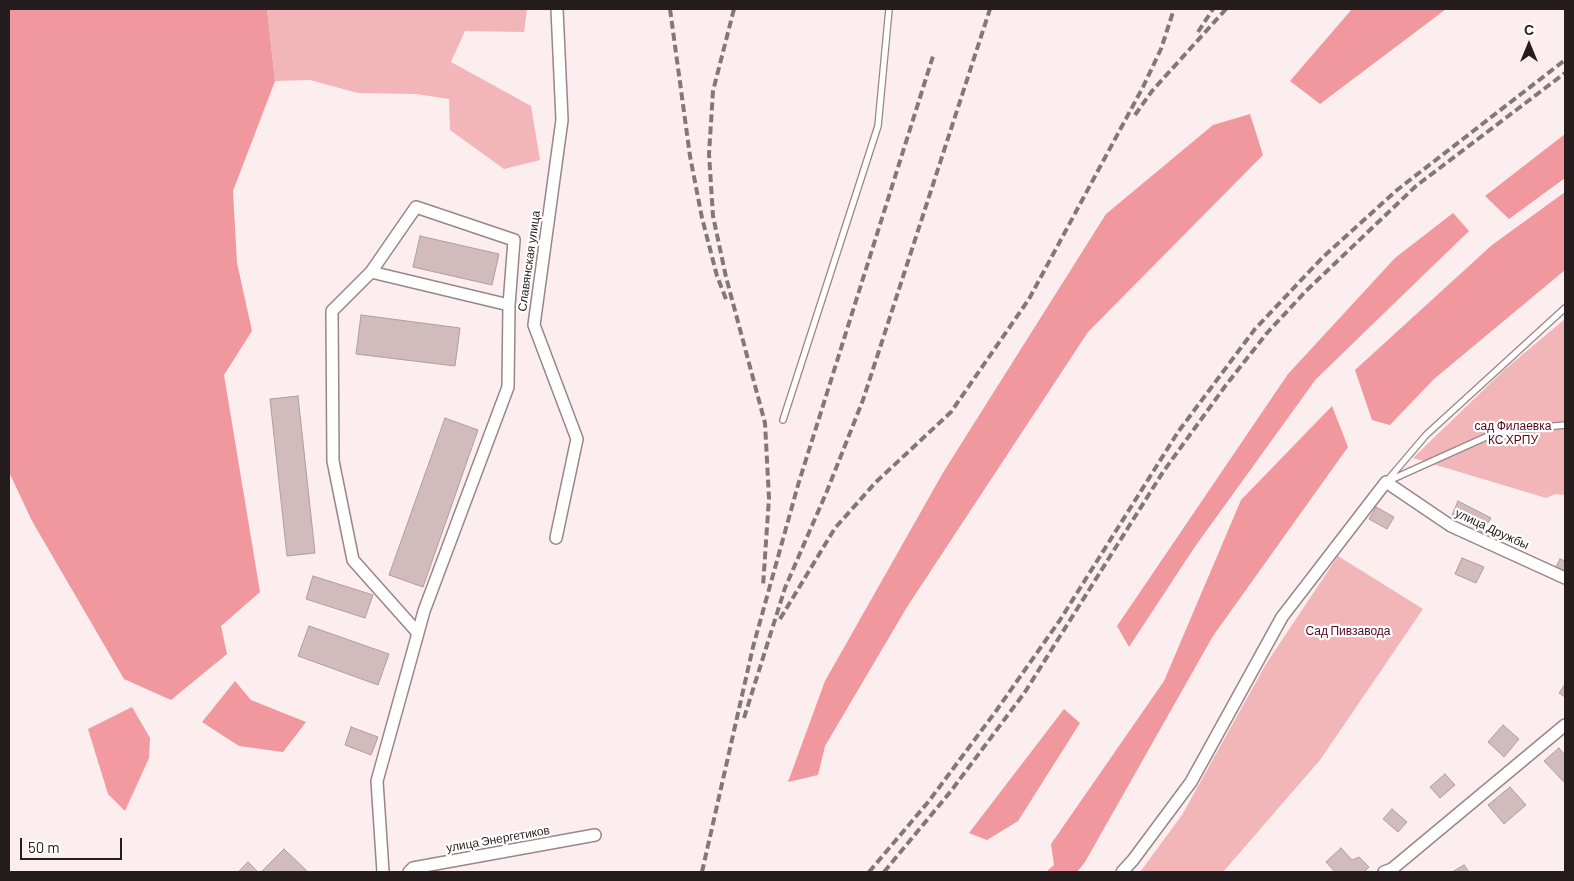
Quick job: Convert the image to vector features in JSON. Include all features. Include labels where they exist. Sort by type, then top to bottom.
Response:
[{"type":"street","name":"Славянская улица","points":[[556,538],[577,439],[534,325],[562,120],[557,9]]},
{"type":"street","points":[[383,872],[377,781],[418,633],[508,387],[509,304],[514,240],[416,206],[371,272],[332,311],[333,460],[353,560],[418,633]]},
{"type":"street","points":[[371,272],[509,304]]},
{"type":"street","points":[[1122,872],[1133,860],[1190,782],[1282,617],[1386,482]]},
{"type":"street","name":"улица Дружбы","points":[[1386,482],[1451,526],[1565,578]]},
{"type":"street","points":[[1384,872],[1392,869],[1565,725]]},
{"type":"street","name":"улица Энергетиков","points":[[409,872],[413,868],[594,835]]},
{"type":"lane","points":[[783,420],[878,126],[889,9]]},
{"type":"lane","points":[[1386,482],[1426,435],[1565,308]]},
{"type":"lane","points":[[1386,482],[1497,432],[1565,425]]},
{"type":"green space","points":[[267,9],[527,9],[524,32],[465,31],[451,62],[531,106],[540,160],[504,169],[450,130],[449,99],[416,94],[358,93],[310,80],[275,81]]},
{"type":"green space","name":"сад Филаевка КС ХРПУ","points":[[1565,319],[1565,495],[1555,494],[1546,498],[1413,458],[1504,370]]},
{"type":"green space","name":"Сад Пивзавода","points":[[1338,556],[1423,609],[1320,760],[1223,872],[1140,872],[1182,815],[1266,664]]},
{"type":"shaded area","points":[[9,9],[267,9],[275,81],[233,191],[237,263],[252,331],[224,375],[260,592],[221,626],[227,654],[171,700],[124,679],[32,521],[9,472]]},
{"type":"shaded area","points":[[1352,9],[1446,9],[1320,104],[1290,81]]},
{"type":"shaded area","points":[[1250,114],[1263,155],[1088,332],[907,607],[825,746],[818,775],[788,782],[825,681],[944,471],[1106,214],[1213,125]]},
{"type":"shaded area","points":[[1565,134],[1565,178],[1509,219],[1485,196]]},
{"type":"shaded area","points":[[1565,192],[1565,270],[1434,379],[1390,425],[1372,420],[1355,370],[1492,245]]},
{"type":"shaded area","points":[[1453,213],[1469,231],[1316,379],[1194,548],[1129,647],[1117,626],[1288,374],[1395,258]]},
{"type":"shaded area","points":[[1332,406],[1348,447],[1213,636],[1085,862],[1077,872],[1046,872],[1054,865],[1051,844],[1164,681],[1241,500]]},
{"type":"shaded area","points":[[235,681],[251,700],[306,722],[283,752],[239,746],[202,722]]},
{"type":"shaded area","points":[[132,707],[150,738],[149,758],[125,811],[108,794],[88,729]]},
{"type":"shaded area","points":[[1064,709],[1080,723],[1018,821],[987,840],[969,833]]},
{"type":"building","points":[[420,236],[499,254],[492,285],[413,267]]},
{"type":"building","points":[[361,315],[460,328],[455,366],[356,354]]},
{"type":"building","points":[[298,396],[315,553],[287,556],[270,399]]},
{"type":"building","points":[[445,418],[478,430],[423,587],[389,575]]},
{"type":"building","points":[[1458,501],[1491,518],[1482,532],[1452,515]]},
{"type":"building","points":[[1376,507],[1394,517],[1387,529],[1369,519]]},
{"type":"building","points":[[1462,558],[1484,567],[1476,583],[1455,574]]},
{"type":"building","points":[[1560,559],[1565,561],[1565,573],[1555,569]]},
{"type":"building","points":[[313,576],[373,595],[365,618],[306,599]]},
{"type":"building","points":[[309,626],[389,654],[378,685],[298,656]]},
{"type":"building","points":[[1565,684],[1565,697],[1559,693]]},
{"type":"building","points":[[1503,725],[1519,739],[1504,757],[1488,742]]},
{"type":"building","points":[[351,727],[378,737],[371,755],[345,745]]},
{"type":"building","points":[[1559,748],[1565,755],[1565,783],[1544,761]]},
{"type":"building","points":[[1445,774],[1455,785],[1440,798],[1430,787]]},
{"type":"building","points":[[1510,787],[1526,805],[1504,824],[1488,805]]},
{"type":"building","points":[[1392,809],[1407,822],[1398,832],[1383,819]]},
{"type":"building","points":[[1341,848],[1352,860],[1359,857],[1369,867],[1364,872],[1335,872],[1326,862]]},
{"type":"building","points":[[284,849],[308,872],[261,872]]},
{"type":"building","points":[[248,862],[258,872],[238,872]]},
{"type":"building","points":[[1464,865],[1469,872],[1452,872]]},
{"type":"railway","points":[[670,9],[690,156],[702,218],[717,276],[726,299]]},
{"type":"railway","points":[[734,9],[713,91],[709,154],[713,216],[726,277],[765,423],[769,498],[763,586]]},
{"type":"railway","points":[[744,718],[785,588],[827,491],[863,400],[990,9]]},
{"type":"railway","points":[[780,619],[835,528],[876,482],[951,412],[1029,299],[1143,87],[1161,49],[1174,9]]},
{"type":"railway","points":[[1198,32],[1213,9]]},
{"type":"railway","points":[[1135,115],[1152,91],[1226,9]]},
{"type":"railway","points":[[702,872],[753,647],[798,485],[934,53]]},
{"type":"railway","points":[[869,872],[929,801],[996,711],[1060,620],[1178,432],[1255,329],[1323,257],[1397,190],[1565,60]]},
{"type":"railway","points":[[884,872],[951,791],[1025,692],[1163,472],[1226,385],[1267,333],[1306,291],[1416,186],[1565,73]]}]
